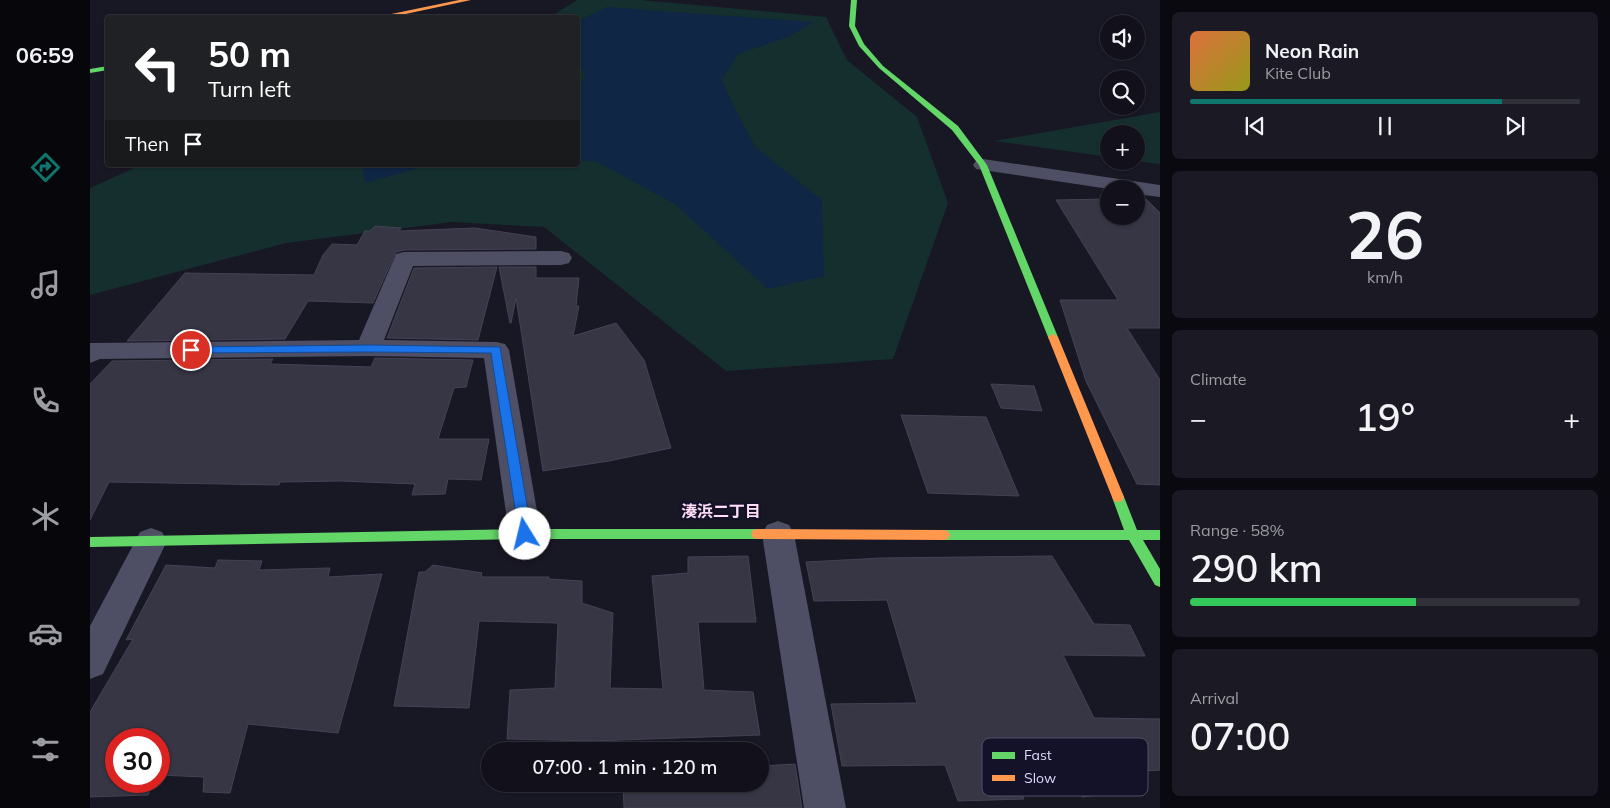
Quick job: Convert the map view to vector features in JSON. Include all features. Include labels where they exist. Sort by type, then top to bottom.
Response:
[{"type":"street","points":[[390,15],[468,0]]},
{"type":"street","points":[[854,0],[851,17],[854,33],[861,46],[946,119],[968,143],[983,165],[1134,535],[1160,581]]},
{"type":"street","points":[[90,72],[105,69]]},
{"type":"street","points":[[983,165],[1160,191]]},
{"type":"street","points":[[368,348],[404,259],[561,258]]},
{"type":"street","points":[[90,354],[93,351],[368,348],[496,350],[525,534]]},
{"type":"street","points":[[90,542],[525,534],[1160,535]]},
{"type":"street","points":[[778,534],[825,808]]},
{"type":"street","points":[[90,662],[151,541]]},
{"type":"green space","points":[[577,0],[641,0],[826,17],[847,60],[917,117],[948,203],[893,359],[726,371],[544,227],[452,222],[286,243],[90,295],[90,188],[137,167],[580,167],[580,15],[553,15]]},
{"type":"green space","points":[[1160,112],[1160,164],[1145,162],[1145,125],[1100,125],[1100,156],[994,141],[1145,115]]},
{"type":"water","points":[[607,7],[814,22],[788,37],[738,54],[722,80],[756,148],[822,200],[824,276],[768,289],[675,204],[597,162],[580,160],[580,85],[585,76],[580,63],[580,20]]},
{"type":"water","points":[[362,167],[422,167],[365,183]]},
{"type":"building","points":[[1100,199],[1100,225],[1145,225],[1145,199],[1160,213],[1160,328],[1127,328],[1160,380],[1160,485],[1137,484],[1086,381],[1060,300],[1118,300],[1056,200]]},
{"type":"building","points":[[375,226],[401,228],[399,231],[475,228],[536,237],[536,249],[404,250],[396,252],[373,303],[308,301],[285,339],[127,341],[185,273],[314,275],[323,255],[332,244],[357,245],[365,231],[370,231]]},
{"type":"building","points":[[497,267],[478,340],[387,338],[414,268]]},
{"type":"building","points":[[499,267],[536,267],[536,278],[579,278],[576,306],[579,306],[573,336],[616,323],[644,360],[671,448],[609,461],[543,471],[516,298],[510,323]]},
{"type":"building","points":[[375,358],[473,360],[466,387],[454,388],[438,439],[489,439],[481,480],[448,479],[445,494],[412,495],[415,484],[341,481],[280,482],[279,485],[109,482],[90,520],[90,384],[112,361],[273,359],[270,364],[371,367]]},
{"type":"building","points":[[991,384],[1034,386],[1042,411],[1001,408]]},
{"type":"building","points":[[901,415],[986,417],[1019,496],[928,493]]},
{"type":"building","points":[[748,556],[756,622],[698,622],[704,690],[753,692],[760,735],[594,741],[507,739],[510,690],[555,688],[558,623],[479,621],[469,708],[394,706],[419,572],[425,572],[433,565],[482,573],[481,577],[549,577],[549,579],[582,581],[582,603],[613,613],[610,688],[663,689],[652,576],[688,573],[688,557]]},
{"type":"building","points":[[1052,556],[1094,624],[1130,625],[1145,656],[1063,655],[1094,718],[1160,719],[1160,770],[1148,771],[1148,738],[982,738],[982,796],[1023,796],[1024,799],[958,801],[945,765],[842,766],[831,704],[917,703],[887,600],[814,601],[806,562],[882,558]]},
{"type":"building","points":[[218,560],[262,561],[259,570],[330,568],[328,577],[382,574],[338,733],[248,724],[230,793],[203,792],[204,777],[170,775],[170,728],[105,728],[105,793],[149,793],[148,795],[90,797],[90,712],[133,639],[126,640],[166,565],[215,568]]},
{"type":"building","points":[[795,764],[802,808],[624,808],[623,792],[769,792],[769,765]]},
{"type":"traffic: fast","points":[[854,0],[852,26],[861,45],[881,67],[955,128],[983,165],[1053,337]]},
{"type":"traffic: fast","points":[[90,71],[105,68]]},
{"type":"traffic: fast","points":[[1118,497],[1133,535],[1160,581]]},
{"type":"traffic: fast","points":[[90,542],[525,534],[758,534]]},
{"type":"traffic: fast","points":[[943,535],[1160,535]]},
{"type":"traffic: slow","points":[[390,15],[468,0]]},
{"type":"traffic: slow","points":[[1053,337],[1118,497]]},
{"type":"traffic: slow","points":[[758,534],[943,535]]},
{"type":"district","name":"湊浜二丁目","points":[[721,511]]},
{"type":"route","points":[[191,350],[368,348],[496,350],[525,534]]}]
